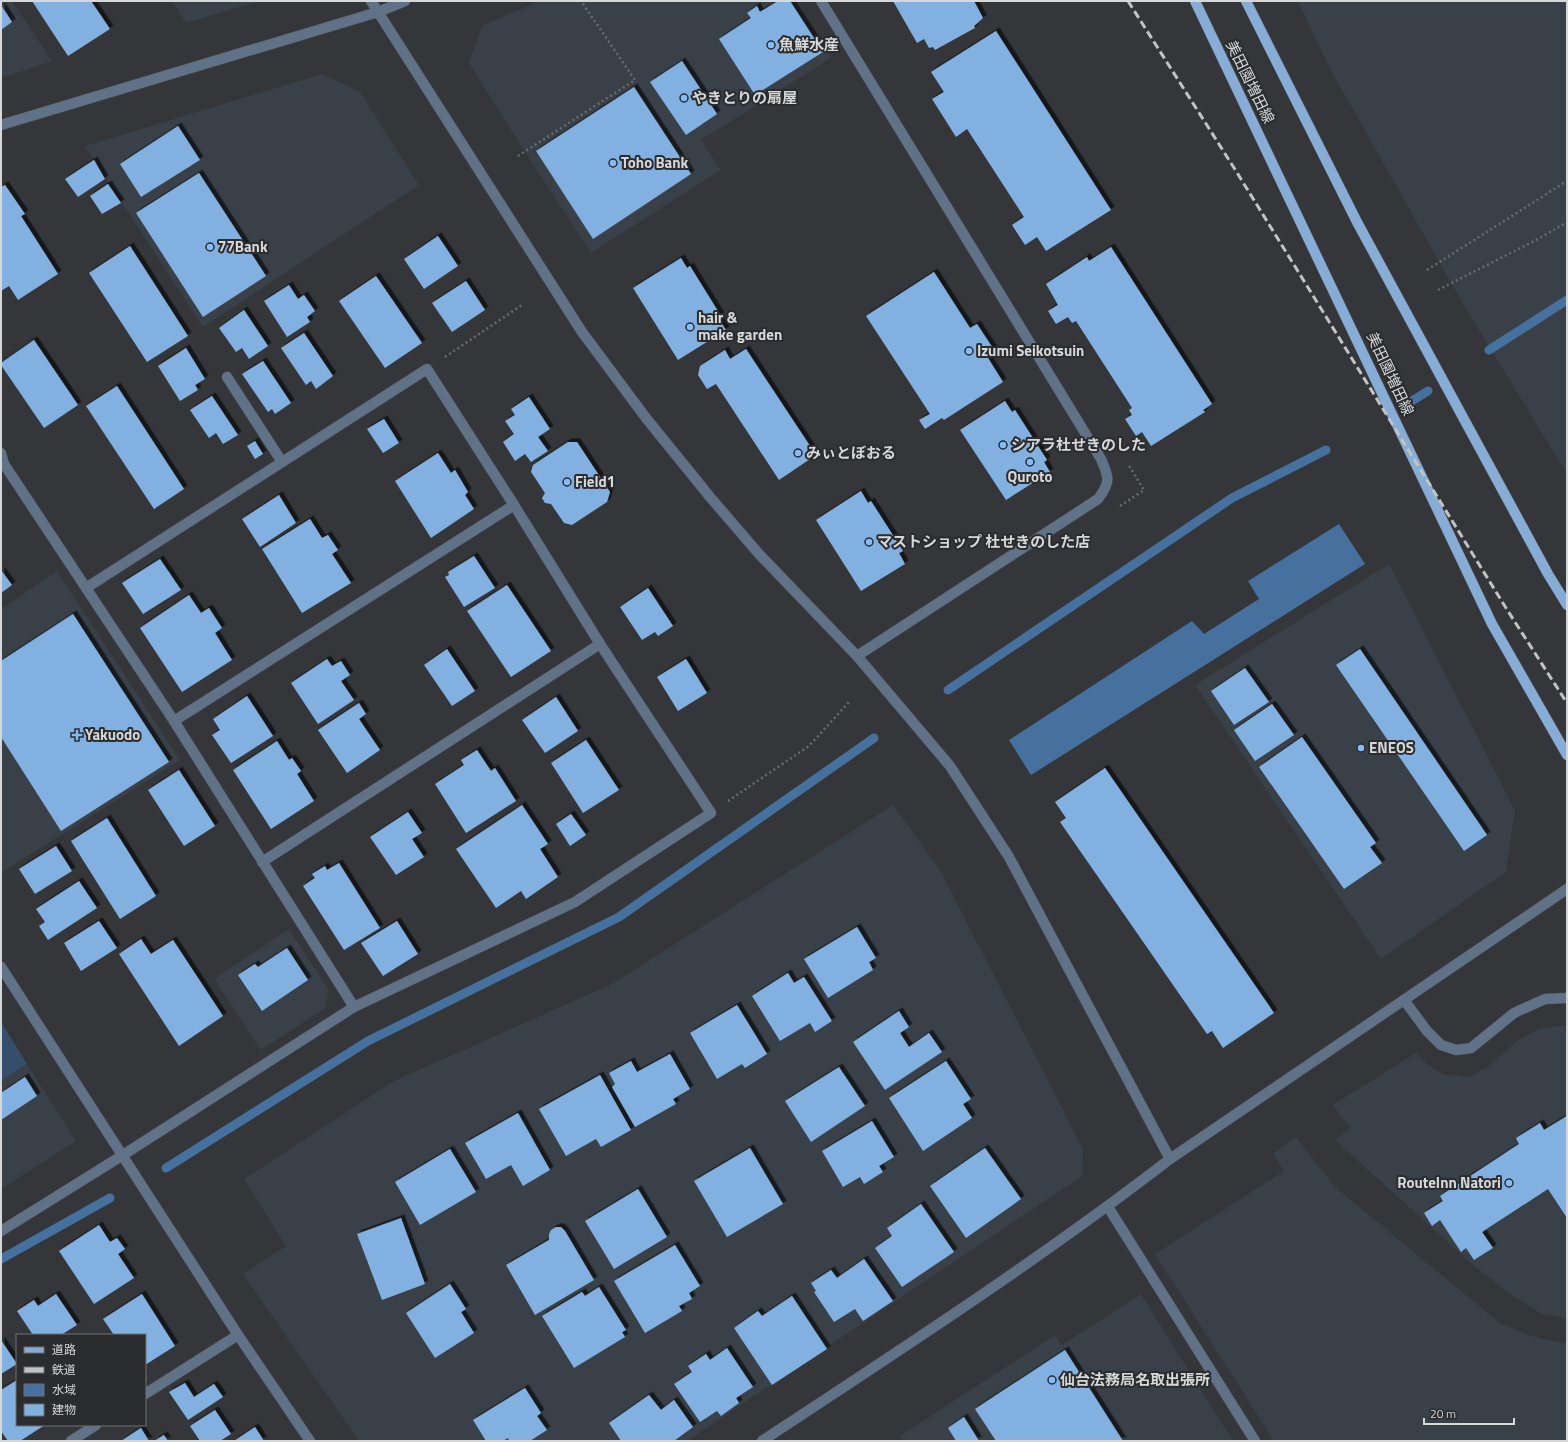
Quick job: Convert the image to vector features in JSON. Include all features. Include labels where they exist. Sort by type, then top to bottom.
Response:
[{"type":"main road","name":"美田園増田線","points":[[1195,1],[1492,624],[1567,755]]},
{"type":"main road","points":[[1246,1],[1357,222],[1548,574],[1567,605]]},
{"type":"street","points":[[371,1],[592,344],[646,418],[710,497],[759,554],[857,656],[950,766],[1009,857],[1170,1159]]},
{"type":"street","points":[[1,125],[378,12],[405,1]]},
{"type":"street","points":[[821,1],[1101,458],[1108,474],[1107,484],[1098,499],[857,656]]},
{"type":"street","points":[[1,1231],[354,1007],[575,902],[711,813],[600,644],[514,505],[427,369],[86,588]]},
{"type":"street","points":[[227,377],[282,462]]},
{"type":"street","points":[[1,453],[4,464],[174,721],[354,1007]]},
{"type":"street","points":[[174,721],[514,505]]},
{"type":"street","points":[[262,862],[600,644]]},
{"type":"street","points":[[762,1441],[905,1347],[1108,1207],[1170,1159],[1567,889]]},
{"type":"street","points":[[1,966],[238,1335],[310,1441]]},
{"type":"street","points":[[1404,1000],[1427,1031],[1441,1045],[1456,1050],[1471,1048],[1514,1013],[1545,1000],[1567,998]]},
{"type":"street","points":[[1108,1207],[1255,1441]]},
{"type":"street","points":[[146,1393],[238,1335]]},
{"type":"street","points":[[71,1441],[94,1426]]},
{"type":"path","points":[[518,156],[635,80],[581,1]]},
{"type":"path","points":[[1426,270],[1567,181]]},
{"type":"path","points":[[1438,290],[1538,239],[1567,222]]},
{"type":"path","points":[[427,369],[522,305]]},
{"type":"path","points":[[711,813],[809,746],[850,701]]},
{"type":"shaded area","points":[[1,1],[12,1],[52,61],[1,78]]},
{"type":"shaded area","points":[[172,1],[259,1],[186,23]]},
{"type":"shaded area","points":[[539,1],[796,1],[831,58],[701,140],[721,170],[591,253],[469,63],[482,26]]},
{"type":"shaded area","points":[[1298,1],[1567,1],[1567,474],[1463,304],[1329,67]]},
{"type":"shaded area","points":[[322,74],[360,92],[419,185],[203,327],[85,146]]},
{"type":"shaded area","name":"ENEOS","points":[[1389,564],[1515,810],[1506,872],[1381,959],[1195,685]]},
{"type":"shaded area","points":[[57,571],[180,760],[1,873],[1,609]]},
{"type":"shaded area","points":[[893,805],[940,870],[1083,1149],[1082,1176],[687,1441],[359,1441],[243,1274],[286,1246],[244,1179],[394,1081],[612,984]]},
{"type":"shaded area","points":[[289,929],[329,990],[325,1008],[261,1050],[214,979]]},
{"type":"shaded area","points":[[1,1022],[27,1064],[1,1081]]},
{"type":"shaded area","points":[[1556,1026],[1567,1026],[1567,1319],[1540,1313],[1510,1294],[1473,1265],[1335,1140],[1350,1128],[1333,1105],[1417,1052],[1422,1060],[1442,1074],[1469,1077],[1489,1066],[1517,1041],[1537,1030]]},
{"type":"shaded area","points":[[27,1064],[76,1141],[1,1189],[1,1081]]},
{"type":"shaded area","points":[[1296,1137],[1334,1186],[1501,1324],[1535,1337],[1567,1344],[1567,1441],[1274,1441],[1155,1254],[1284,1171],[1273,1154]]},
{"type":"shaded area","points":[[1141,1294],[1233,1441],[903,1441],[900,1436],[1055,1335],[1062,1345]]},
{"type":"water","points":[[1339,524],[1365,564],[1031,775],[1009,740],[1192,621],[1204,634],[1259,599],[1248,581]]},
{"type":"building","points":[[32,1],[91,1],[110,29],[68,56]]},
{"type":"building","name":"魚鮮水産","points":[[778,1],[790,1],[823,52],[755,95],[719,39],[751,18],[747,13],[757,6],[760,12]]},
{"type":"building","points":[[893,1],[974,1],[983,18],[974,26],[975,28],[935,50],[933,47],[929,48],[924,39],[917,43]]},
{"type":"building","points":[[1,5],[12,22],[1,30]]},
{"type":"building","points":[[996,31],[1111,210],[1046,251],[1037,237],[1025,245],[1012,225],[1024,217],[967,129],[956,137],[932,99],[944,92],[931,72]]},
{"type":"building","name":"やきとりの扇屋","points":[[682,61],[717,114],[686,135],[650,82]]},
{"type":"building","name":"Toho Bank","points":[[634,87],[691,174],[593,239],[536,151]]},
{"type":"building","points":[[178,126],[200,160],[141,197],[120,164]]},
{"type":"building","points":[[94,160],[105,179],[78,197],[65,179]]},
{"type":"building","points":[[199,173],[266,276],[203,317],[136,213]]},
{"type":"building","points":[[108,184],[121,203],[102,214],[90,196]]},
{"type":"building","points":[[5,185],[25,214],[21,216],[58,274],[18,300],[9,286],[1,291],[1,187]]},
{"type":"building","points":[[438,236],[458,266],[424,289],[404,259]]},
{"type":"building","points":[[130,246],[188,336],[147,362],[89,273]]},
{"type":"building","points":[[1111,247],[1212,404],[1203,410],[1205,412],[1151,446],[1142,432],[1136,436],[1125,419],[1132,415],[1129,410],[1132,408],[1076,321],[1072,323],[1068,317],[1056,324],[1048,311],[1058,305],[1046,284],[1087,257],[1089,261]]},
{"type":"building","points":[[681,258],[687,268],[690,266],[721,316],[718,318],[726,330],[678,360],[633,288]]},
{"type":"building","points":[[934,272],[970,328],[977,324],[996,353],[988,358],[1003,382],[944,420],[942,418],[925,429],[919,420],[930,414],[866,316]]},
{"type":"building","points":[[376,276],[422,343],[385,368],[339,301]]},
{"type":"building","points":[[466,281],[485,310],[452,332],[432,303]]},
{"type":"building","points":[[289,285],[298,299],[304,295],[315,311],[307,317],[310,322],[287,337],[264,301]]},
{"type":"building","points":[[244,310],[268,346],[249,359],[242,348],[236,352],[219,328]]},
{"type":"building","points":[[304,333],[333,376],[316,389],[311,381],[306,385],[281,348]]},
{"type":"building","points":[[34,340],[78,405],[44,428],[1,365],[1,363]]},
{"type":"building","points":[[186,348],[205,379],[195,385],[198,390],[180,401],[158,366]]},
{"type":"building","points":[[746,349],[816,455],[779,480],[716,384],[707,389],[698,375],[700,366],[725,350],[730,359]]},
{"type":"building","points":[[263,361],[291,403],[275,414],[272,409],[268,412],[242,374]]},
{"type":"building","points":[[117,386],[184,489],[154,509],[86,406]]},
{"type":"building","points":[[212,396],[238,435],[223,444],[216,433],[209,438],[190,410]]},
{"type":"building","points":[[529,397],[550,429],[538,437],[548,451],[531,462],[525,454],[515,461],[503,442],[514,434],[505,421],[515,415],[511,409]]},
{"type":"building","name":"シアラ杜せきのした","points":[[1005,401],[1012,412],[1015,410],[1047,460],[1044,462],[1050,472],[1006,500],[960,430]]},
{"type":"building","points":[[384,419],[399,443],[383,453],[367,429]]},
{"type":"building","points":[[255,441],[263,454],[255,459],[247,446]]},
{"type":"building","points":[[568,442],[577,442],[610,492],[607,502],[572,525],[564,523],[551,504],[545,503],[542,498],[545,493],[531,472],[533,465]]},
{"type":"building","points":[[438,453],[451,473],[455,470],[468,492],[465,495],[474,509],[431,538],[395,481]]},
{"type":"building","points":[[861,491],[868,503],[871,501],[903,551],[899,553],[905,564],[861,591],[816,520]]},
{"type":"building","points":[[279,495],[296,523],[260,547],[242,519]]},
{"type":"building","points":[[310,519],[322,538],[328,535],[338,550],[332,554],[351,583],[302,613],[262,549]]},
{"type":"building","points":[[474,556],[495,588],[464,607],[445,577],[449,575],[448,572]]},
{"type":"building","points":[[160,559],[181,590],[143,614],[122,583]]},
{"type":"building","points":[[1,570],[12,585],[1,593]]},
{"type":"building","points":[[507,585],[551,651],[511,677],[467,611]]},
{"type":"building","points":[[648,588],[673,626],[658,636],[655,632],[642,640],[620,607]]},
{"type":"building","points":[[189,595],[201,613],[209,608],[222,628],[215,633],[232,660],[182,692],[140,628]]},
{"type":"building","points":[[73,614],[169,762],[61,831],[1,737],[1,661]]},
{"type":"building","points":[[447,649],[475,691],[452,706],[424,665]]},
{"type":"building","points":[[1360,649],[1487,835],[1464,851],[1336,665]]},
{"type":"building","points":[[327,659],[332,666],[341,661],[350,675],[341,681],[354,700],[318,724],[291,683]]},
{"type":"building","points":[[686,659],[707,693],[678,711],[657,677]]},
{"type":"building","points":[[1245,668],[1269,702],[1234,725],[1211,691]]},
{"type":"building","points":[[247,696],[273,736],[231,763],[212,735],[220,730],[213,719]]},
{"type":"building","points":[[556,697],[578,731],[545,753],[522,720]]},
{"type":"building","points":[[359,703],[366,714],[359,719],[380,750],[347,773],[318,730]]},
{"type":"building","points":[[1272,704],[1294,735],[1255,761],[1234,730]]},
{"type":"building","points":[[1302,737],[1376,843],[1370,847],[1382,863],[1344,889],[1259,767]]},
{"type":"building","points":[[586,740],[619,790],[583,813],[551,763]]},
{"type":"building","points":[[277,741],[289,760],[292,758],[301,771],[297,774],[314,801],[271,829],[233,770]]},
{"type":"building","points":[[477,750],[491,771],[495,768],[516,801],[466,833],[435,784],[464,765],[461,760]]},
{"type":"building","points":[[1105,768],[1274,1013],[1223,1048],[1212,1031],[1207,1034],[1060,822],[1066,818],[1055,802]]},
{"type":"building","points":[[179,770],[215,826],[184,846],[148,790]]},
{"type":"building","points":[[522,805],[548,844],[540,849],[558,877],[526,899],[521,891],[496,908],[456,849]]},
{"type":"building","points":[[408,812],[422,833],[412,839],[424,857],[396,875],[370,837]]},
{"type":"building","points":[[571,814],[586,835],[570,846],[556,824]]},
{"type":"building","points":[[107,818],[156,896],[120,919],[71,841]]},
{"type":"building","points":[[56,846],[72,871],[35,894],[19,869]]},
{"type":"building","points":[[339,863],[380,928],[344,950],[303,886],[315,878],[312,874],[325,866],[327,870]]},
{"type":"building","points":[[79,881],[97,908],[48,940],[39,926],[45,922],[36,909]]},
{"type":"building","points":[[99,921],[117,948],[81,971],[64,943]]},
{"type":"building","points":[[397,921],[418,954],[383,976],[361,943]]},
{"type":"building","points":[[857,927],[876,958],[869,962],[873,970],[828,998],[804,959]]},
{"type":"building","points":[[141,939],[151,954],[173,940],[223,1016],[179,1046],[119,954]]},
{"type":"building","points":[[287,948],[308,980],[262,1011],[238,975],[255,964],[258,967]]},
{"type":"building","points":[[788,973],[794,983],[804,977],[832,1021],[815,1032],[810,1023],[780,1041],[752,996]]},
{"type":"building","points":[[737,1005],[767,1054],[745,1068],[742,1064],[717,1079],[690,1033]]},
{"type":"building","points":[[899,1011],[909,1027],[900,1033],[909,1047],[929,1033],[942,1052],[885,1090],[853,1042]]},
{"type":"building","points":[[670,1054],[690,1089],[673,1099],[676,1104],[635,1127],[612,1087],[615,1084],[609,1073],[631,1061],[637,1072]]},
{"type":"building","points":[[946,1061],[971,1099],[963,1104],[972,1118],[923,1151],[889,1098]]},
{"type":"building","points":[[839,1067],[865,1106],[811,1142],[785,1101]]},
{"type":"building","points":[[600,1075],[631,1130],[601,1147],[596,1139],[566,1156],[539,1109]]},
{"type":"building","points":[[25,1077],[37,1096],[1,1120],[1,1093]]},
{"type":"building","points":[[518,1113],[550,1170],[523,1186],[511,1165],[486,1179],[465,1143]]},
{"type":"building","name":"RouteInn Natori","points":[[1567,1116],[1567,1218],[1548,1189],[1482,1232],[1493,1248],[1474,1260],[1466,1248],[1461,1252],[1440,1220],[1432,1226],[1424,1213],[1443,1201],[1440,1196],[1519,1144],[1516,1138],[1540,1123],[1544,1130]]},
{"type":"building","points":[[872,1121],[894,1157],[879,1166],[883,1172],[864,1184],[860,1177],[843,1187],[822,1151]]},
{"type":"building","points":[[750,1148],[783,1204],[727,1237],[694,1181]]},
{"type":"building","points":[[985,1148],[1021,1199],[966,1238],[930,1186]]},
{"type":"building","points":[[450,1149],[476,1192],[420,1225],[395,1182]]},
{"type":"building","points":[[638,1189],[667,1237],[614,1269],[585,1221]]},
{"type":"building","points":[[921,1204],[954,1252],[902,1287],[875,1248],[892,1236],[887,1228]]},
{"type":"building","points":[[401,1218],[425,1284],[382,1300],[357,1234]]},
{"type":"building","points":[[99,1225],[110,1242],[117,1238],[125,1249],[118,1254],[134,1278],[94,1304],[59,1251]]},
{"type":"building","points":[[556,1227],[561,1227],[565,1231],[594,1280],[535,1315],[506,1265],[549,1240],[551,1230]]},
{"type":"building","points":[[675,1245],[700,1286],[689,1293],[692,1299],[679,1306],[682,1311],[645,1333],[614,1281]]},
{"type":"building","points":[[864,1259],[893,1301],[863,1321],[855,1309],[834,1322],[814,1292],[816,1291],[811,1283],[831,1270],[837,1278]]},
{"type":"building","points":[[450,1284],[466,1309],[461,1312],[474,1333],[435,1358],[406,1313]]},
{"type":"building","points":[[599,1287],[626,1330],[622,1332],[625,1337],[574,1368],[542,1316],[582,1292],[585,1296]]},
{"type":"building","points":[[56,1294],[77,1325],[63,1334],[32,1334],[17,1311],[34,1300],[38,1306]]},
{"type":"building","points":[[142,1294],[175,1346],[146,1364],[146,1334],[113,1334],[103,1319]]},
{"type":"building","points":[[792,1296],[827,1349],[772,1385],[734,1328],[758,1311],[762,1316]]},
{"type":"building","points":[[1,1340],[16,1365],[1,1374]]},
{"type":"building","points":[[727,1348],[753,1387],[736,1398],[739,1403],[721,1416],[717,1411],[700,1422],[674,1384],[692,1372],[688,1366],[706,1354],[710,1360]]},
{"type":"building","name":"仙台法務局名取出張所","points":[[1065,1350],[1123,1441],[996,1441],[975,1409]]},
{"type":"building","points":[[16,1381],[16,1426],[43,1426],[20,1441],[8,1441],[1,1431],[1,1390]]},
{"type":"building","points":[[185,1383],[194,1397],[214,1384],[223,1397],[188,1420],[169,1392]]},
{"type":"building","points":[[525,1388],[541,1413],[537,1416],[547,1430],[530,1441],[509,1441],[508,1438],[503,1441],[486,1441],[473,1420]]},
{"type":"building","points":[[649,1395],[661,1410],[674,1400],[693,1427],[674,1441],[621,1441],[609,1423]]},
{"type":"building","points":[[215,1410],[231,1434],[220,1441],[200,1441],[190,1426]]},
{"type":"building","points":[[964,1417],[979,1441],[956,1441],[948,1428]]},
{"type":"building","points":[[255,1427],[264,1441],[234,1441]]},
{"type":"building","points":[[141,1428],[149,1441],[121,1441]]},
{"type":"building","points":[[164,1435],[168,1441],[154,1441]]},
{"type":"waterway","points":[[1489,350],[1567,300]]},
{"type":"waterway","points":[[1407,404],[1428,391]]},
{"type":"waterway","points":[[948,690],[1232,498],[1326,450]]},
{"type":"waterway","points":[[166,1168],[368,1041],[619,917],[874,738]]},
{"type":"waterway","points":[[1,1259],[110,1198]]},
{"type":"railway","points":[[1128,1],[1236,171],[1506,608],[1567,703]]},
{"type":"place","name":"魚鮮水産","points":[[771,45]]},
{"type":"place","name":"やきとりの扇屋","points":[[684,98]]},
{"type":"place","name":"Toho Bank","points":[[613,163]]},
{"type":"place","name":"77Bank","points":[[210,247]]},
{"type":"place","name":"hair & make garden","points":[[690,327]]},
{"type":"place","name":"Izumi Seikotsuin","points":[[969,351]]},
{"type":"place","name":"シアラ杜せきのした","points":[[1003,445]]},
{"type":"place","name":"みぃとぼおる","points":[[798,453]]},
{"type":"place","name":"Quroto","points":[[1030,462]]},
{"type":"place","name":"Field1","points":[[567,482]]},
{"type":"place","name":"マストショップ 杜せきのした店","points":[[869,542]]},
{"type":"place","name":"Yakuodo","points":[[77,735]]},
{"type":"place","name":"ENEOS","points":[[1361,748]]},
{"type":"place","name":"RouteInn Natori","points":[[1509,1183]]},
{"type":"place","name":"仙台法務局名取出張所","points":[[1052,1380]]}]
